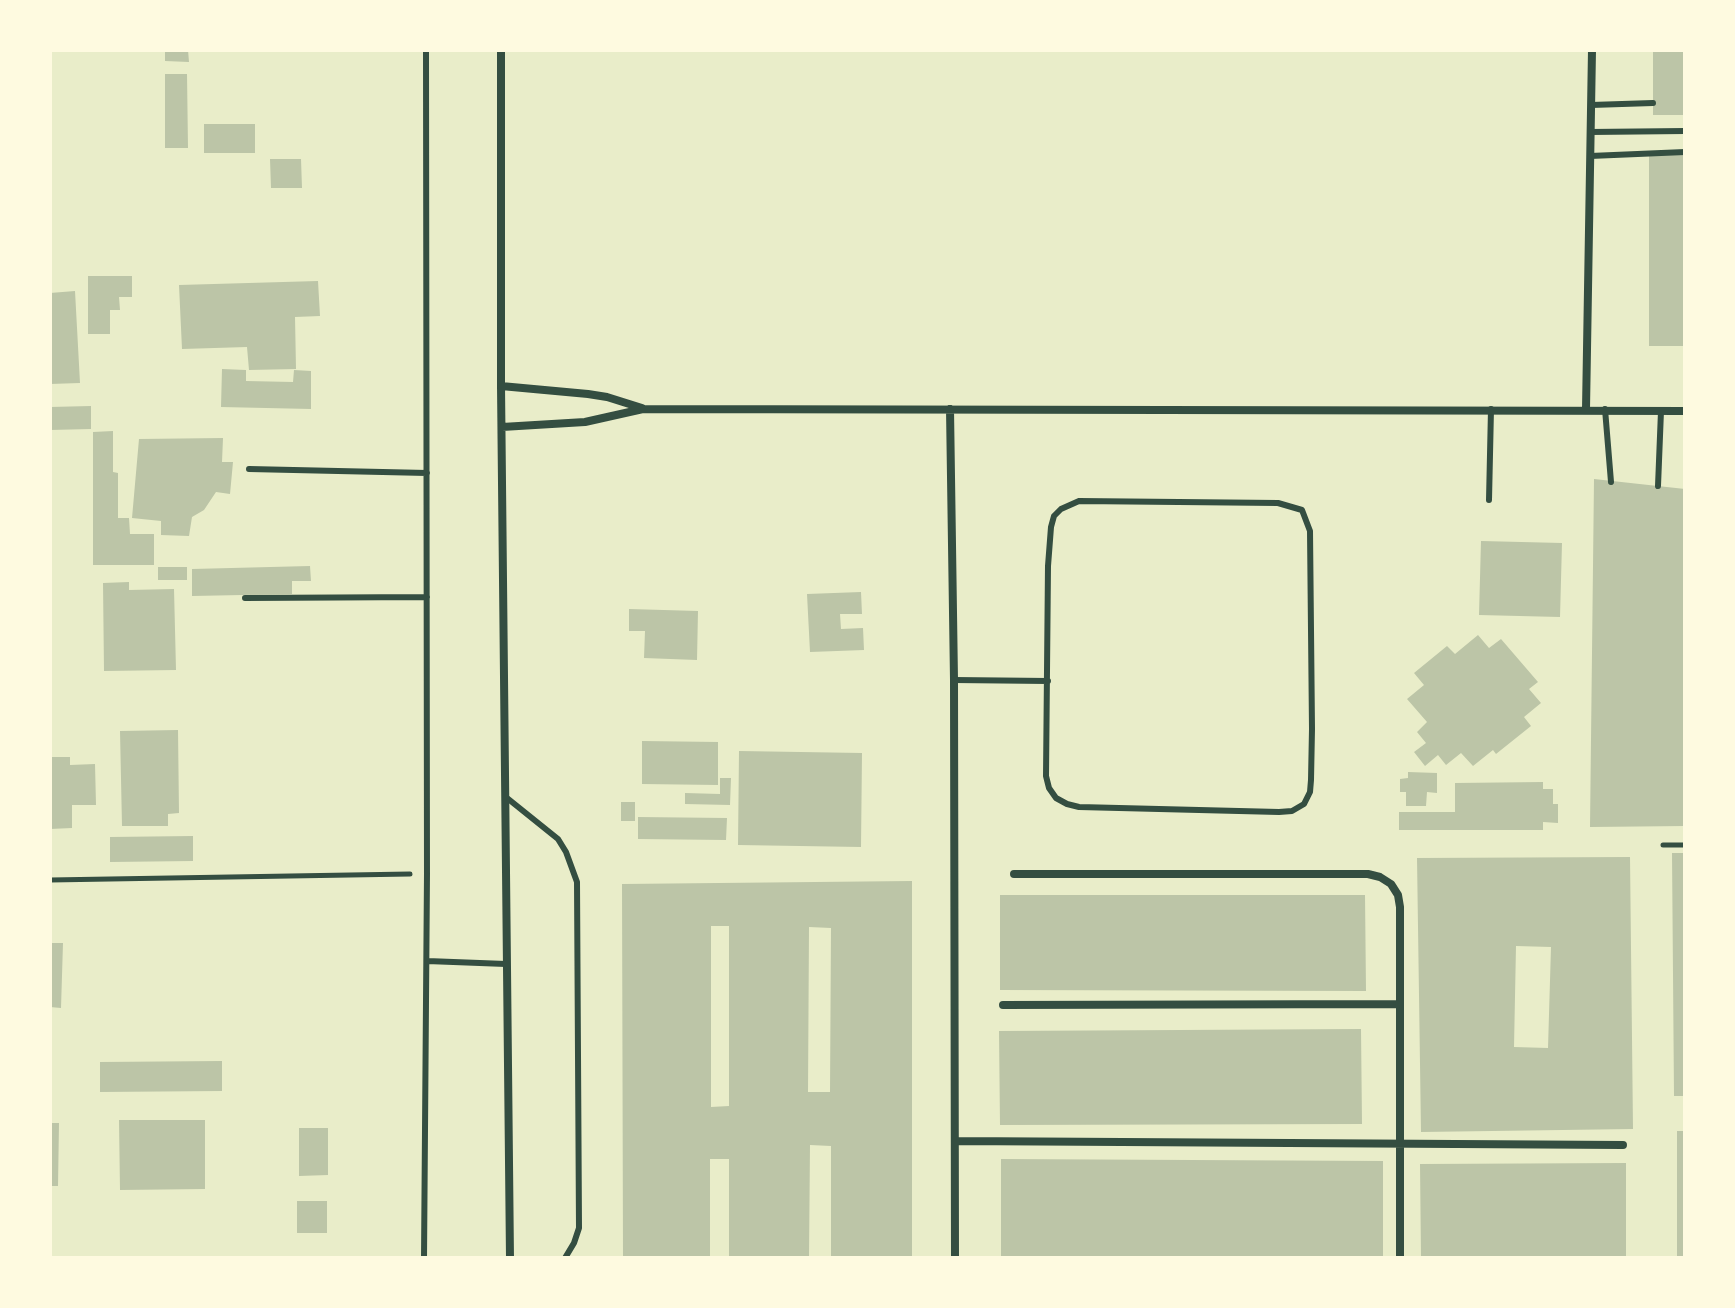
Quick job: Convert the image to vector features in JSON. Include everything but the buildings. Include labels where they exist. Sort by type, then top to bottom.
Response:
[{"type":"street","points":[[501,50],[501,386],[510,1258]]},
{"type":"street","points":[[1586,409],[1592,50]]},
{"type":"street","points":[[501,386],[597,395],[643,409]]},
{"type":"street","points":[[502,427],[585,422],[643,409],[1685,411]]},
{"type":"street","points":[[950,409],[954,680],[955,1258]]},
{"type":"street","points":[[1014,874],[1368,874],[1391,884],[1398,895],[1400,907],[1400,1258]]},
{"type":"street","points":[[1003,1005],[1399,1004]]},
{"type":"street","points":[[955,1141],[1623,1145]]},
{"type":"lane","points":[[424,1258],[427,961],[426,50]]},
{"type":"lane","points":[[1591,105],[1653,103]]},
{"type":"lane","points":[[1590,132],[1685,131]]},
{"type":"lane","points":[[1590,156],[1685,152]]},
{"type":"lane","points":[[1489,500],[1491,409]]},
{"type":"lane","points":[[1605,409],[1611,482]]},
{"type":"lane","points":[[1658,486],[1661,411]]},
{"type":"lane","points":[[249,469],[427,473]]},
{"type":"lane","points":[[1079,501],[1177,501],[1278,503],[1302,510],[1310,531],[1312,713],[1310,792],[1304,804],[1292,811],[1279,812],[1067,804],[1049,788],[1046,776],[1048,681],[1051,527],[1054,516],[1061,509],[1079,501]]},
{"type":"lane","points":[[245,598],[427,597]]},
{"type":"lane","points":[[954,680],[1048,681]]},
{"type":"lane","points":[[507,798],[558,839],[577,882],[579,1228],[565,1258]]},
{"type":"lane","points":[[427,961],[506,964]]},
{"type":"path","points":[[1663,845],[1685,845]]},
{"type":"path","points":[[50,880],[427,873]]}]
